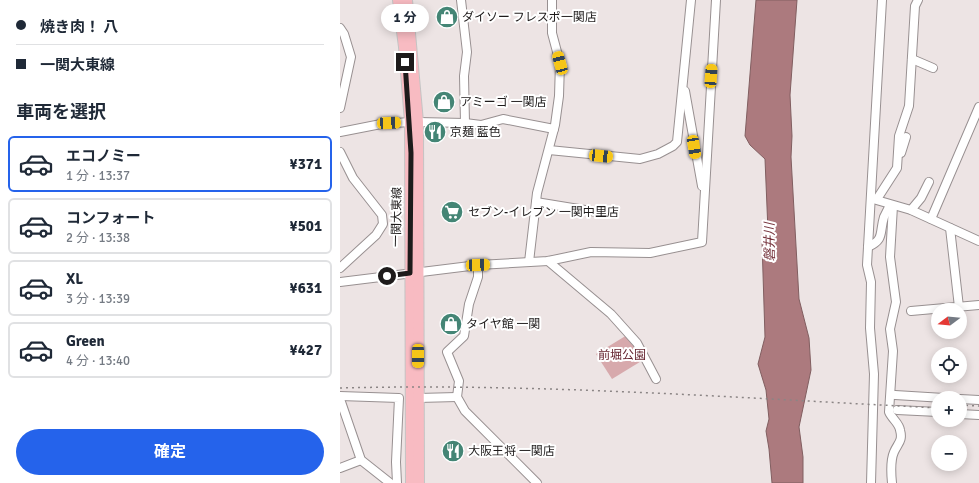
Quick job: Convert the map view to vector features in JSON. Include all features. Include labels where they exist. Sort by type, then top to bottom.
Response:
[{"type":"main road","name":"一関大東線","points":[[398,0],[414,122]]},
{"type":"main road","name":"一関大東線","points":[[407,0],[414,122],[414,272],[411,483]]},
{"type":"main road","name":"一関大東線","points":[[414,272],[419,483]]},
{"type":"street","points":[[461,0],[467,52],[464,76],[465,123]]},
{"type":"street","points":[[529,262],[536,202],[554,129],[561,74],[560,63],[552,33],[552,0]]},
{"type":"street","points":[[549,150],[631,160],[658,154],[673,146],[679,138],[691,0]]},
{"type":"street","points":[[340,282],[478,265],[548,261],[590,252],[650,252],[702,242],[716,0]]},
{"type":"street","points":[[872,483],[874,374],[870,328],[871,282],[867,265],[874,199],[882,0]]},
{"type":"street","points":[[874,199],[898,168],[899,136],[909,106],[915,6],[918,0]]},
{"type":"street","points":[[340,28],[344,34],[351,57],[340,108]]},
{"type":"street","points":[[912,59],[933,68]]},
{"type":"street","points":[[683,79],[696,162],[704,196]]},
{"type":"street","points":[[931,219],[979,107]]},
{"type":"street","points":[[340,132],[381,124],[414,122],[465,123],[481,125],[503,119],[554,129]]},
{"type":"street","points":[[898,156],[901,155],[906,136]]},
{"type":"street","points":[[340,152],[353,178],[382,215],[383,224],[376,235],[340,268]]},
{"type":"street","points":[[912,210],[921,198],[929,182]]},
{"type":"street","points":[[874,199],[892,206],[912,210],[979,241]]},
{"type":"street","points":[[536,202],[603,213]]},
{"type":"street","points":[[868,247],[877,243],[881,235],[884,217],[892,206]]},
{"type":"street","points":[[892,206],[890,257],[896,302],[890,329],[893,351],[889,412],[892,419],[900,428],[902,438],[901,443],[894,453],[892,483]]},
{"type":"street","points":[[950,228],[959,303]]},
{"type":"street","points":[[548,261],[611,314],[637,343],[656,379]]},
{"type":"street","points":[[478,265],[478,277],[470,304],[464,336],[448,352],[459,381],[457,397],[466,412],[537,483]]},
{"type":"street","points":[[967,306],[979,305]]},
{"type":"street","points":[[911,311],[931,309]]},
{"type":"street","points":[[895,395],[931,397]]},
{"type":"street","points":[[390,483],[361,460],[340,397],[399,398],[396,462],[397,483]]},
{"type":"street","points":[[418,398],[457,397]]},
{"type":"street","points":[[967,399],[979,400]]},
{"type":"street","points":[[897,410],[931,412]]},
{"type":"street","points":[[967,414],[979,415]]},
{"type":"street","points":[[340,468],[361,460]]},
{"type":"green space","name":"前堀公園","points":[[632,332],[648,357],[612,379],[596,354]]},
{"type":"water","name":"磐井川","points":[[756,0],[797,0],[790,95],[792,136],[791,157],[799,299],[809,338],[811,370],[799,427],[803,457],[803,483],[772,483],[766,431],[769,419],[766,390],[758,364],[765,337],[762,242],[768,231],[765,159],[750,145],[745,136]]},
{"type":"railway","points":[[340,388],[415,387],[565,389],[931,408]]},
{"type":"railway","points":[[967,405],[979,406]]},
{"type":"place","name":"ダイソー フレスポ一関店","points":[[447,17]]},
{"type":"place","name":"アミーゴ 一関店","points":[[444,102]]},
{"type":"place","name":"京麺 藍色","points":[[435,132]]},
{"type":"place","name":"セブン-イレブン 一関中里店","points":[[452,212]]},
{"type":"place","name":"タイヤ館 一関","points":[[451,324]]},
{"type":"place","name":"大阪王将 一関店","points":[[453,451]]},
{"type":"route","points":[[387,276],[410,273],[411,153],[405,62]]}]
